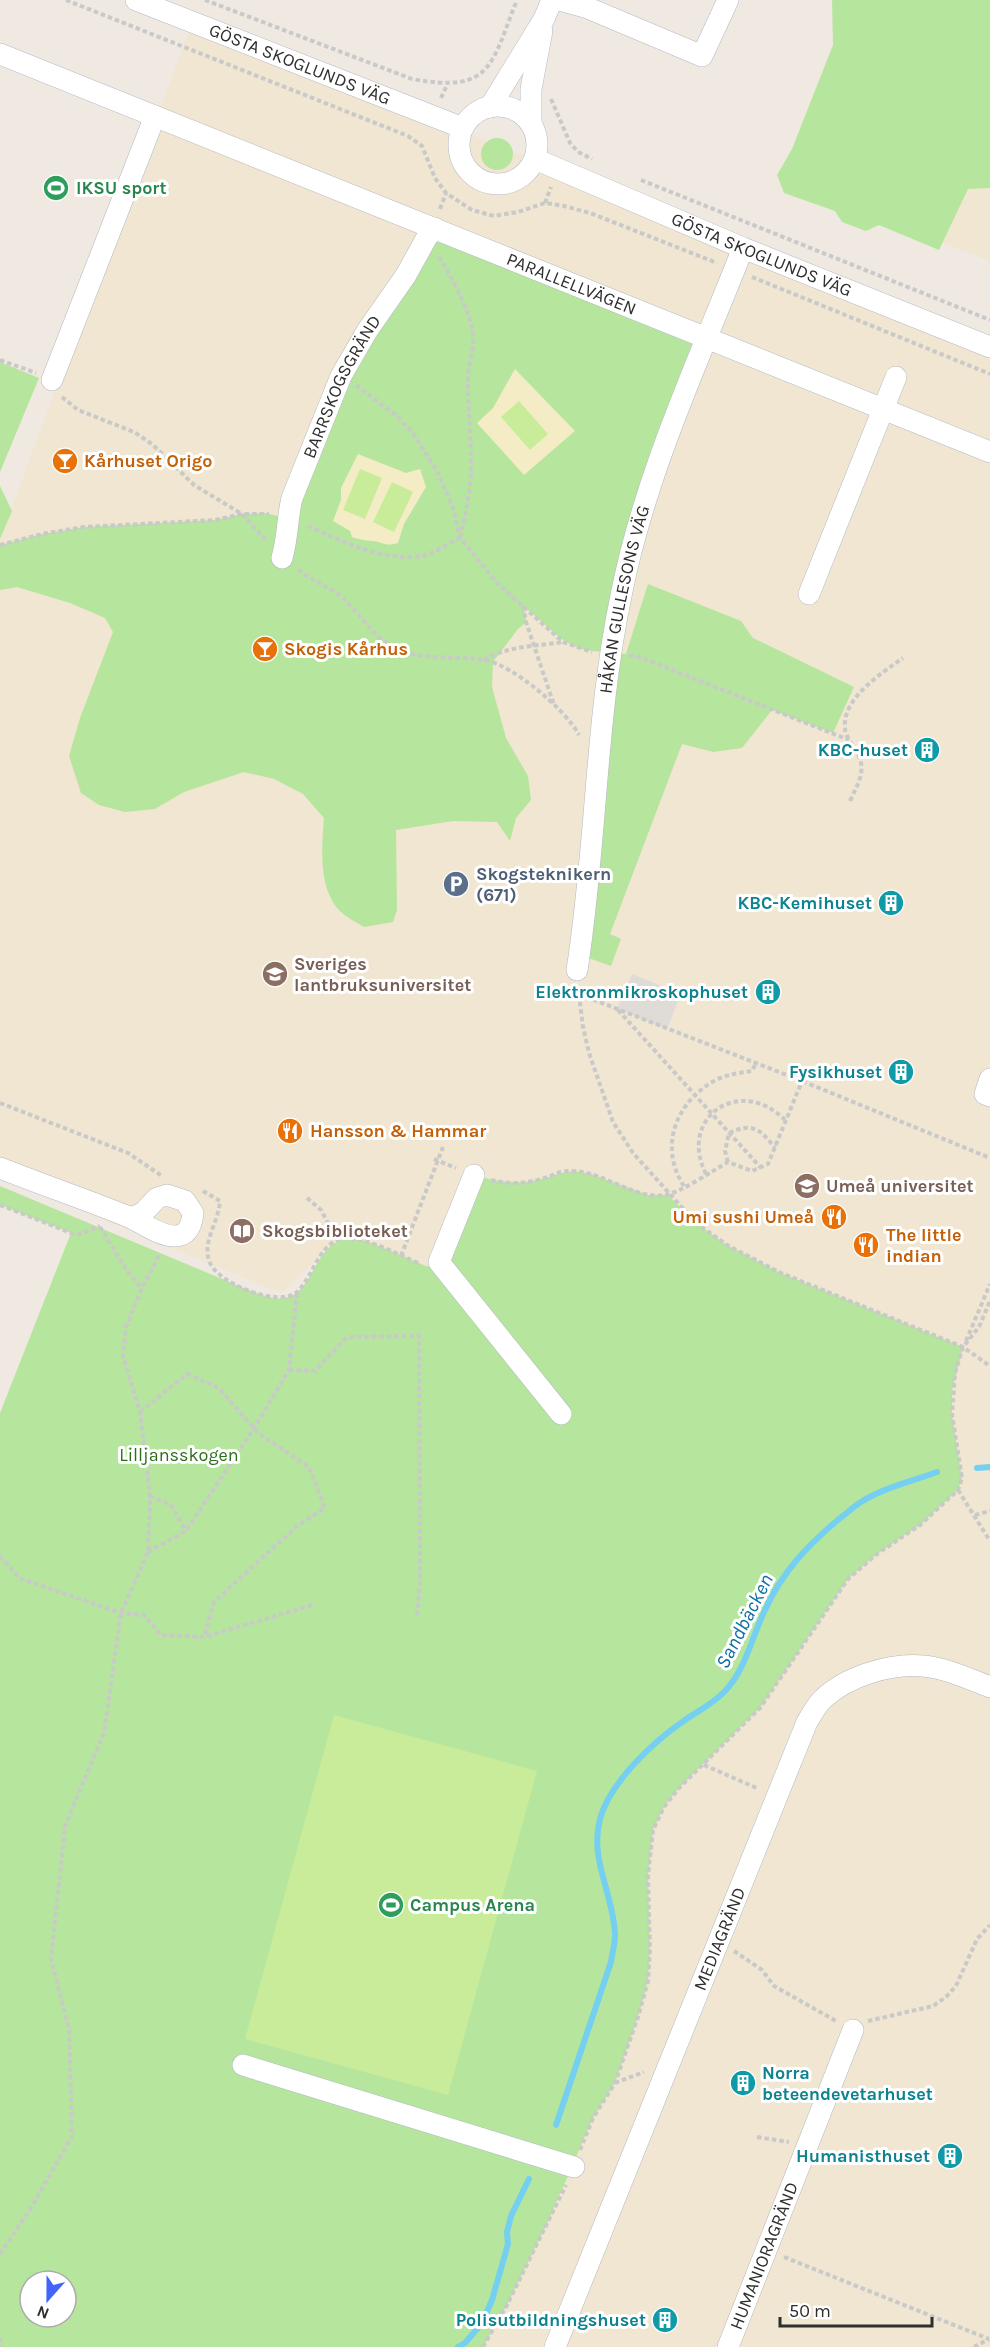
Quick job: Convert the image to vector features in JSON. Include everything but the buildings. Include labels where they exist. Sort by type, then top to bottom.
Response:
[{"type":"street","name":"GÖSTA SKOGLUNDS VÄG","points":[[136,0],[463,128]]},
{"type":"street","points":[[558,0],[588,8],[702,56],[728,0]]},
{"type":"street","points":[[490,107],[548,9]]},
{"type":"street","points":[[531,124],[522,115],[510,109],[490,107],[475,113],[463,128],[459,139],[459,152],[465,166],[477,179],[490,184],[505,184],[515,181],[526,173],[535,159],[537,140],[531,124],[531,89],[548,9]]},
{"type":"street","name":"PARALLELLVÄGEN","points":[[0,54],[155,116],[431,233],[707,338],[883,409],[988,446]]},
{"type":"street","points":[[52,380],[155,116]]},
{"type":"street","name":"GÖSTA SKOGLUNDS VÄG","points":[[535,159],[743,248],[990,347]]},
{"type":"street","name":"BARRSKOGSGRÄND","points":[[282,558],[288,536],[287,518],[292,498],[341,376],[431,233]]},
{"type":"street","name":"HÅKAN GULLESONS VÄG","points":[[577,970],[583,934],[596,771],[611,652],[622,589],[655,473],[676,412],[743,248]]},
{"type":"street","points":[[809,594],[896,376]]},
{"type":"street","points":[[990,1080],[985,1094],[990,1096]]},
{"type":"street","points":[[0,1168],[104,1218],[131,1218],[143,1213],[157,1198],[167,1196],[177,1197],[191,1207],[193,1221],[184,1234],[177,1236],[168,1235],[131,1218]]},
{"type":"street","points":[[474,1175],[440,1262],[561,1414]]},
{"type":"street","name":"MEDIAGRÄND","points":[[555,2347],[807,1722],[822,1699],[844,1685],[870,1673],[896,1666],[924,1666],[953,1673],[990,1687]]},
{"type":"street","name":"HUMANIORAGRÄND","points":[[728,2347],[854,2030]]},
{"type":"street","points":[[243,2065],[573,2167]]},
{"type":"path","points":[[66,0],[408,136],[422,146],[435,178],[446,193],[472,210],[494,216],[518,212],[545,202],[590,213],[990,374]]},
{"type":"path","points":[[205,0],[412,79],[447,85],[472,80],[490,64],[517,0]]},
{"type":"path","points":[[484,71],[508,80]]},
{"type":"path","points":[[531,89],[553,101],[570,143],[578,152],[601,164]]},
{"type":"path","points":[[634,177],[990,320]]},
{"type":"path","points":[[431,233],[467,310],[472,330],[473,347],[468,368],[471,465],[466,514],[460,538]]},
{"type":"path","points":[[0,360],[52,380],[58,394],[78,410],[134,432],[152,444],[194,485],[242,514],[282,558],[344,599],[377,637],[393,648],[429,657],[484,660],[494,663],[532,685],[555,705],[578,731],[582,741]]},
{"type":"path","points":[[341,376],[371,395],[397,416],[413,433],[437,471],[453,508],[460,538],[499,585],[563,642],[590,652],[611,652],[642,658],[849,740]]},
{"type":"path","points":[[0,545],[42,534],[84,527],[215,520],[242,514],[265,513],[287,518],[362,549],[391,555],[422,556],[460,538]]},
{"type":"path","points":[[523,606],[534,647],[555,705]]},
{"type":"path","points":[[484,660],[492,655],[563,642]]},
{"type":"path","points":[[850,801],[862,771],[862,761],[849,740],[845,728],[852,704],[860,692],[903,658]]},
{"type":"path","points":[[577,970],[589,1053],[613,1122],[633,1153],[696,1223],[727,1245],[781,1273],[963,1347],[990,1366]]},
{"type":"path","points":[[579,994],[802,1081],[990,1158]]},
{"type":"path","points":[[618,1009],[761,1168]]},
{"type":"path","points":[[684,1186],[675,1173],[672,1160],[672,1138],[680,1114],[688,1102],[717,1080],[733,1074],[752,1071],[756,1063]]},
{"type":"path","points":[[728,1162],[752,1172],[768,1164],[802,1081]]},
{"type":"path","points":[[706,1174],[698,1147],[702,1130],[712,1114],[728,1103],[749,1100],[769,1106],[786,1121]]},
{"type":"path","points":[[0,1103],[128,1153],[166,1178]]},
{"type":"path","points":[[729,1133],[751,1127],[760,1131],[775,1148]]},
{"type":"path","points":[[728,1162],[725,1151],[729,1133]]},
{"type":"path","points":[[401,1256],[443,1147]]},
{"type":"path","points":[[474,1175],[510,1184],[543,1179],[558,1172],[574,1171],[591,1174],[648,1195],[668,1194],[728,1162]]},
{"type":"path","points":[[201,1190],[220,1201],[219,1212],[207,1246],[210,1263],[217,1273],[232,1283],[269,1297],[284,1298],[297,1293]]},
{"type":"path","points":[[306,1198],[321,1210],[337,1240]]},
{"type":"path","points":[[0,1204],[71,1233],[80,1234],[104,1218]]},
{"type":"path","points":[[104,1218],[102,1233],[127,1271],[142,1288]]},
{"type":"path","points":[[0,2254],[31,2208],[72,2136],[69,2028],[51,1960],[65,1826],[104,1733],[121,1614],[148,1552],[150,1496],[140,1412],[123,1356],[126,1327],[168,1235]]},
{"type":"path","points":[[148,1552],[186,1531],[289,1370],[297,1293],[322,1254],[337,1240],[355,1238],[426,1266],[433,1267],[440,1262]]},
{"type":"path","points":[[483,2347],[507,2305],[573,2167],[593,2118],[615,2083],[638,2017],[648,1981],[650,1950],[648,1876],[653,1830],[664,1807],[679,1788],[705,1766],[760,1708],[848,1578],[877,1554],[920,1525],[958,1490],[962,1478],[952,1414],[952,1391],[963,1347],[990,1284]]},
{"type":"path","points":[[963,1347],[979,1327],[990,1301]]},
{"type":"path","points":[[289,1370],[315,1371],[347,1337],[418,1336],[420,1582],[417,1617]]},
{"type":"path","points":[[140,1412],[188,1374],[219,1388],[254,1428],[309,1467],[325,1508],[297,1526],[240,1581],[214,1602],[204,1637]]},
{"type":"path","points":[[958,1490],[990,1541]]},
{"type":"path","points":[[150,1496],[171,1505],[186,1531]]},
{"type":"path","points":[[975,1515],[990,1511]]},
{"type":"path","points":[[0,1556],[20,1578],[121,1614],[144,1615],[161,1635],[204,1637],[313,1605]]},
{"type":"path","points":[[705,1766],[777,1797]]},
{"type":"path","points":[[717,1944],[742,1955],[762,1970],[774,1986],[786,1994],[854,2030],[870,2020],[933,2006],[946,1997],[956,1986],[977,1939],[990,1926]]},
{"type":"path","points":[[757,2137],[808,2145]]},
{"type":"path","points":[[766,2250],[990,2339]]},
{"type":"path","points":[[0,2338],[1,2347]]},
{"type":"path","points":[[974,2347],[990,2339]]},
{"type":"shaded area","name":"Umeå universitet","points":[[193,21],[990,347],[990,2347],[483,2347],[507,2305],[547,2224],[593,2118],[615,2083],[638,2017],[648,1981],[650,1950],[648,1876],[653,1830],[664,1807],[679,1788],[760,1708],[848,1579],[962,1478],[952,1414],[952,1391],[963,1347],[781,1273],[727,1245],[696,1223],[668,1195],[648,1195],[591,1174],[574,1171],[558,1172],[543,1179],[510,1184],[474,1175],[433,1267],[338,1240],[281,1293],[0,1177],[0,539]]},
{"type":"shaded area","points":[[990,111],[990,261],[938,241]]},
{"type":"shaded area","points":[[632,974],[681,994],[667,1029],[617,1009]]},
{"type":"green space","points":[[832,0],[990,0],[990,188],[968,189],[939,250],[879,225],[866,231],[842,222],[835,211],[784,193],[777,175],[792,149],[833,45]]},
{"type":"green space","points":[[497,138],[508,143],[513,154],[508,165],[497,170],[486,165],[481,154],[486,143]]},
{"type":"green space","points":[[427,237],[707,338],[676,412],[611,652],[582,649],[572,645],[524,607],[526,622],[493,662],[492,687],[506,738],[528,776],[531,800],[516,818],[510,841],[497,822],[453,821],[396,830],[397,910],[393,922],[364,927],[337,908],[327,888],[323,864],[324,818],[303,794],[274,779],[244,772],[184,792],[155,809],[125,812],[99,805],[81,793],[69,756],[80,718],[113,632],[105,618],[70,603],[17,587],[0,590],[0,545],[42,534],[84,527],[215,520],[242,514],[265,513],[287,518],[310,450]]},
{"type":"green space","points":[[0,362],[39,378],[0,472]]},
{"type":"green space","points":[[519,401],[548,434],[530,450],[501,417]]},
{"type":"green space","points":[[360,469],[382,478],[365,519],[343,510]]},
{"type":"green space","points":[[392,482],[413,492],[394,532],[373,522]]},
{"type":"green space","points":[[0,486],[12,511],[0,539]]},
{"type":"green space","points":[[648,584],[741,621],[753,638],[854,687],[833,733],[772,710],[742,748],[713,752],[682,744],[610,934],[621,939],[611,966],[580,955],[611,652],[626,654]]},
{"type":"green space","name":"Lilljansskogen","points":[[574,1171],[591,1174],[648,1195],[668,1195],[696,1223],[727,1245],[781,1273],[963,1347],[952,1391],[952,1414],[962,1478],[958,1490],[920,1525],[877,1554],[848,1579],[760,1708],[679,1788],[664,1807],[653,1830],[648,1876],[650,1950],[648,1981],[638,2017],[615,2083],[593,2118],[547,2224],[507,2305],[483,2347],[0,2347],[0,1413],[71,1233],[0,1205],[0,1186],[251,1291],[283,1298],[294,1295],[302,1288],[329,1247],[353,1238],[433,1267],[474,1175],[515,1182],[532,1181]]},
{"type":"green space","name":"Campus Arena","points":[[334,1715],[537,1771],[448,2095],[245,2039]]},
{"type":"sand","points":[[515,369],[575,431],[524,475],[477,423],[493,408]]},
{"type":"sand","points":[[358,454],[406,473],[420,469],[426,487],[404,524],[398,543],[387,544],[352,537],[350,531],[333,521],[341,500],[341,488]]},
{"type":"waterway","points":[[977,1468],[990,1467]]},
{"type":"waterway","name":"Sandbäcken","points":[[556,2125],[611,1962],[614,1945],[614,1920],[600,1863],[597,1834],[605,1805],[613,1791],[623,1777],[660,1739],[716,1700],[725,1691],[738,1673],[760,1620],[779,1583],[817,1539],[861,1502],[888,1489],[937,1472]]},
{"type":"waterway","name":"Sandbäcken","points":[[458,2347],[465,2343],[482,2323],[492,2300],[508,2244],[507,2232],[511,2216],[529,2179]]},
{"type":"place","name":"IKSU sport","points":[[56,188]]},
{"type":"place","name":"Kårhuset Origo","points":[[65,461]]},
{"type":"place","name":"Skogis Kårhus","points":[[265,649]]},
{"type":"place","name":"KBC-huset","points":[[927,750]]},
{"type":"place","name":"Skogsteknikern (671)","points":[[456,884]]},
{"type":"place","name":"KBC-Kemihuset","points":[[891,903]]},
{"type":"place","name":"Sveriges lantbruksuniversitet","points":[[275,974]]},
{"type":"place","name":"Elektronmikroskophuset","points":[[768,992]]},
{"type":"place","name":"Fysikhuset","points":[[901,1072]]},
{"type":"place","name":"Hansson & Hammar","points":[[290,1131]]},
{"type":"place","name":"Umeå universitet","points":[[807,1186]]},
{"type":"place","name":"Umi sushi Umeå","points":[[834,1217]]},
{"type":"place","name":"Skogsbiblioteket","points":[[242,1231]]},
{"type":"place","name":"The little indian","points":[[866,1245]]},
{"type":"place","name":"Campus Arena","points":[[391,1905]]},
{"type":"place","name":"Norra beteendevetarhuset","points":[[743,2083]]},
{"type":"place","name":"Humanisthuset","points":[[950,2156]]},
{"type":"place","name":"Polisutbildningshuset","points":[[665,2320]]}]
